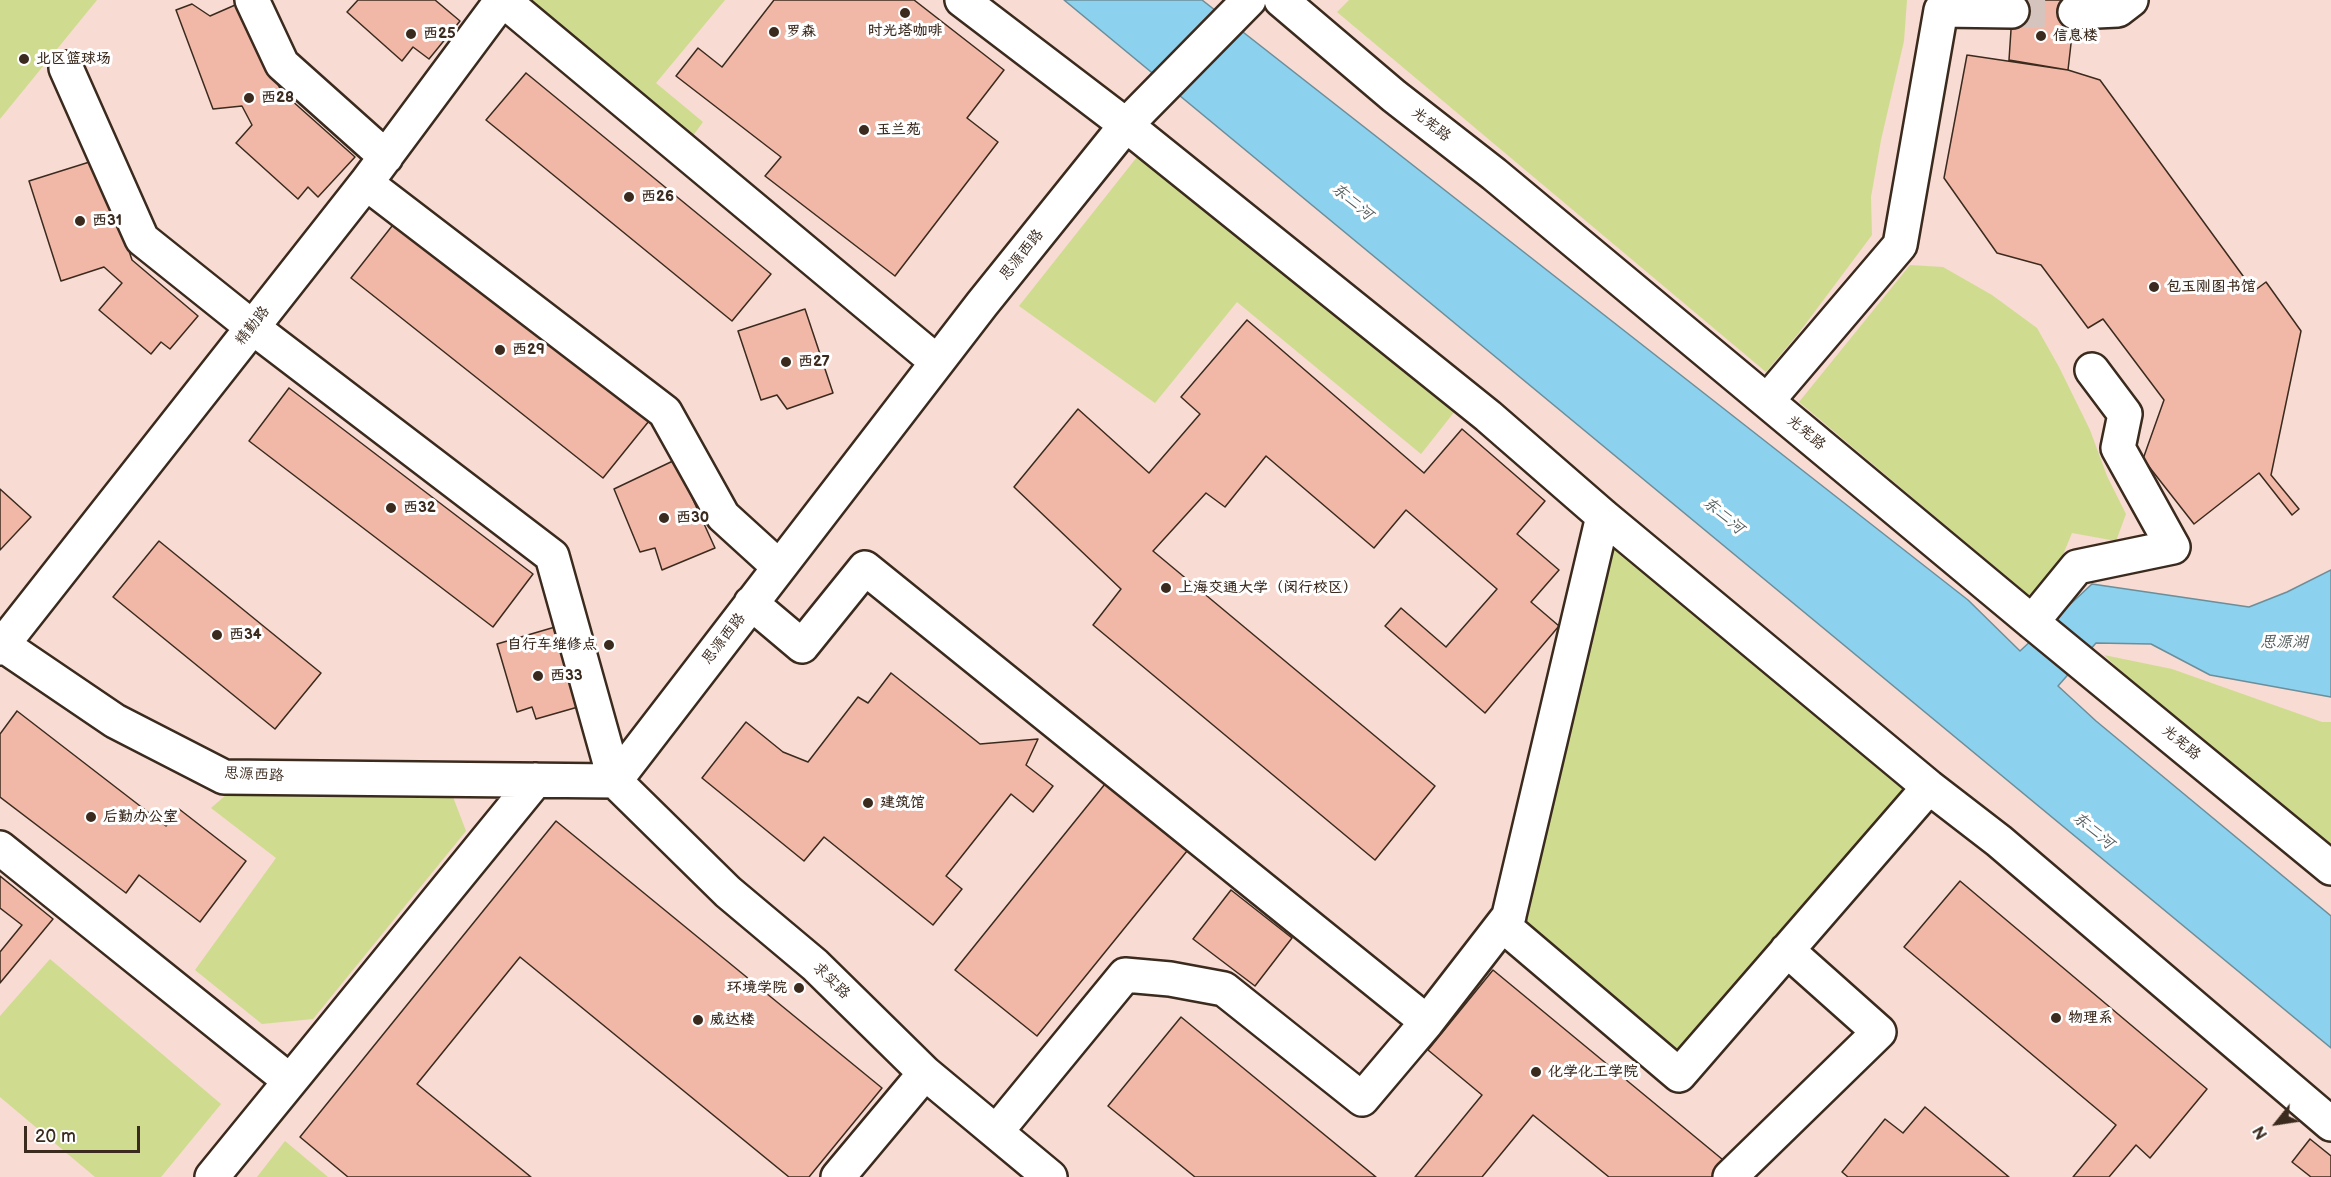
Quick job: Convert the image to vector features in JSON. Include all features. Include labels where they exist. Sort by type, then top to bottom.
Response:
[{"type":"street","points":[[252,0],[282,64],[386,157]]},
{"type":"street","points":[[503,0],[938,362]]},
{"type":"street","name":"精勤路","points":[[1,645],[366,183],[503,0]]},
{"type":"street","points":[[962,0],[1126,125],[1488,416],[1603,516],[1929,787],[1999,841],[2331,1124]]},
{"type":"street","name":"光宪路","points":[[1281,0],[1394,96],[1494,174],[2331,868]]},
{"type":"street","name":"思源西路","points":[[1,645],[115,721],[224,777],[615,781],[938,362],[1126,125],[1248,1]]},
{"type":"street","points":[[2075,12],[2124,5]]},
{"type":"street","points":[[1767,401],[1900,245],[1941,10],[2013,11]]},
{"type":"street","points":[[66,68],[142,239],[252,327],[552,556],[615,781]]},
{"type":"street","points":[[366,183],[665,412],[723,516],[779,567]]},
{"type":"street","points":[[2032,622],[2077,567],[2173,547],[2118,447],[2125,414],[2092,370]]},
{"type":"street","points":[[1603,516],[1506,928],[1679,1075],[1929,787]]},
{"type":"street","points":[[751,603],[802,646],[865,568],[1427,1022]]},
{"type":"street","points":[[212,1177],[536,780]]},
{"type":"street","name":"求实路","points":[[615,781],[728,892],[815,965],[925,1073],[1050,1177]]},
{"type":"street","points":[[0,848],[290,1081]]},
{"type":"street","points":[[996,1132],[1125,975],[1170,979],[1224,989],[1362,1099],[1427,1022],[1509,916]]},
{"type":"street","points":[[1730,1177],[1879,1032],[1787,950]]},
{"type":"street","points":[[838,1177],[925,1073]]},
{"type":"shaded area","name":"上海交通大学（闵行校区）","points":[[0,0],[2331,0],[2331,1177],[0,1177]]},
{"type":"green space","name":"北区篮球场","points":[[0,0],[97,0],[0,119]]},
{"type":"green space","points":[[519,0],[725,0],[656,83],[703,122],[689,141]]},
{"type":"green space","points":[[1349,0],[1907,0],[1904,41],[1881,140],[1871,197],[1872,235],[1798,334],[1766,372],[1337,12]]},
{"type":"green space","points":[[1137,157],[1455,411],[1421,454],[1237,302],[1155,403],[1019,306]]},
{"type":"green space","points":[[1910,265],[1943,267],[1992,295],[2037,328],[2090,430],[2107,476],[2126,514],[2116,541],[2072,533],[2055,574],[2035,601],[1799,402]]},
{"type":"green space","points":[[1603,516],[1915,775],[1667,1065],[1518,937]]},
{"type":"green space","points":[[2104,655],[2172,669],[2322,722],[2331,722],[2331,844],[2143,692]]},
{"type":"green space","points":[[226,795],[453,797],[466,831],[313,1019],[262,1024],[195,970],[276,858],[211,808]]},
{"type":"green space","points":[[50,959],[221,1104],[161,1177],[95,1177],[0,1097],[0,1016]]},
{"type":"green space","points":[[285,1141],[328,1177],[257,1177]]},
{"type":"water","points":[[1064,0],[1202,0],[1968,600],[2020,651],[2092,584],[2249,607],[2287,592],[2331,570],[2331,697],[2210,675],[2151,644],[2096,643],[2058,686],[2096,721],[2331,916],[2331,1048]]},
{"type":"building","name":"西25","points":[[358,0],[435,0],[460,21],[429,59],[413,47],[402,61],[347,12]]},
{"type":"building","name":"玉兰苑","points":[[774,0],[914,0],[1004,70],[967,118],[998,142],[895,276],[765,176],[781,157],[676,76],[698,48],[722,67]]},
{"type":"building","name":"信息楼","points":[[2013,0],[2076,0],[2068,70],[2009,60]]},
{"type":"building","name":"西28","points":[[242,2],[281,91],[355,157],[318,197],[308,187],[298,199],[236,143],[252,125],[242,106],[213,109],[176,10],[192,4],[210,16]]},
{"type":"building","name":"包玉刚图书馆","points":[[1967,55],[2068,70],[2100,80],[2254,291],[2266,282],[2301,331],[2271,475],[2299,509],[2292,515],[2259,473],[2194,524],[2143,459],[2164,400],[2103,319],[2088,328],[2041,265],[1997,253],[1944,178]]},
{"type":"building","name":"西26","points":[[526,73],[771,274],[732,321],[486,120]]},
{"type":"building","name":"西31","points":[[99,159],[132,260],[198,316],[170,349],[161,342],[151,354],[99,310],[122,283],[104,267],[61,281],[29,181]]},
{"type":"building","name":"西29","points":[[396,221],[649,421],[603,478],[351,278]]},
{"type":"building","name":"西27","points":[[805,309],[833,393],[787,409],[777,395],[761,400],[738,331]]},
{"type":"building","points":[[1247,320],[1424,473],[1462,429],[1545,501],[1517,534],[1559,570],[1531,602],[1559,626],[1485,713],[1385,626],[1401,608],[1446,647],[1497,589],[1406,510],[1374,548],[1266,456],[1225,507],[1206,493],[1153,551],[1435,786],[1375,860],[1093,625],[1121,589],[1014,487],[1078,409],[1149,473],[1200,414],[1181,397]]},
{"type":"building","name":"西32","points":[[289,388],[533,574],[493,627],[249,441]]},
{"type":"building","name":"西30","points":[[675,460],[715,548],[662,570],[655,548],[640,552],[614,489]]},
{"type":"building","points":[[0,489],[31,517],[0,550]]},
{"type":"building","name":"西34","points":[[159,541],[321,673],[275,729],[113,597]]},
{"type":"building","name":"西33","points":[[555,627],[578,707],[536,719],[532,707],[517,712],[497,644]]},
{"type":"building","name":"建筑馆","points":[[891,673],[980,744],[1038,739],[1026,765],[1053,786],[1033,812],[1011,794],[946,876],[962,889],[933,925],[824,837],[804,861],[702,778],[746,722],[783,752],[808,762],[858,697],[868,703]]},
{"type":"building","name":"后勤办公室","points":[[17,711],[166,826],[179,809],[246,861],[200,922],[139,875],[126,893],[0,797],[0,734]]},
{"type":"building","points":[[1105,784],[1187,851],[1037,1036],[955,970]]},
{"type":"building","name":"威达楼","points":[[556,821],[882,1088],[809,1177],[789,1177],[520,957],[417,1084],[531,1177],[348,1177],[300,1137]]},
{"type":"building","points":[[0,876],[53,919],[0,983],[0,952],[22,925],[0,908]]},
{"type":"building","name":"物理系","points":[[1960,881],[2207,1089],[2150,1158],[2136,1145],[2109,1177],[2073,1177],[2116,1125],[1904,947]]},
{"type":"building","points":[[1231,890],[1292,938],[1255,986],[1193,939]]},
{"type":"building","name":"化学化工学院","points":[[1493,970],[1728,1164],[1718,1177],[1609,1177],[1533,1115],[1482,1177],[1415,1177],[1482,1095],[1428,1050]]},
{"type":"building","points":[[1181,1017],[1376,1177],[1195,1177],[1108,1106]]},
{"type":"building","points":[[1925,1107],[2009,1177],[1848,1177],[1842,1172],[1885,1119],[1903,1133]]},
{"type":"building","points":[[2310,1139],[2331,1156],[2331,1177],[2311,1177],[2292,1162]]},
{"type":"tunnel","points":[[2012,11],[2075,12]]},
{"type":"place","name":"时光塔咖啡","points":[[905,13]]},
{"type":"place","name":"罗森","points":[[774,32]]},
{"type":"place","name":"西25","points":[[411,34]]},
{"type":"place","name":"信息楼","points":[[2041,36]]},
{"type":"place","name":"北区篮球场","points":[[24,59]]},
{"type":"place","name":"西28","points":[[249,98]]},
{"type":"place","name":"玉兰苑","points":[[864,130]]},
{"type":"place","name":"西26","points":[[629,197]]},
{"type":"place","name":"西31","points":[[80,221]]},
{"type":"place","name":"包玉刚图书馆","points":[[2154,287]]},
{"type":"place","name":"西29","points":[[500,350]]},
{"type":"place","name":"西27","points":[[786,362]]},
{"type":"place","name":"西32","points":[[391,508]]},
{"type":"place","name":"西30","points":[[664,518]]},
{"type":"place","name":"上海交通大学（闵行校区）","points":[[1166,588]]},
{"type":"place","name":"西34","points":[[217,635]]},
{"type":"place","name":"自行车维修点","points":[[609,645]]},
{"type":"place","name":"西33","points":[[538,676]]},
{"type":"place","name":"建筑馆","points":[[868,803]]},
{"type":"place","name":"后勤办公室","points":[[91,817]]},
{"type":"place","name":"环境学院","points":[[799,988]]},
{"type":"place","name":"物理系","points":[[2056,1018]]},
{"type":"place","name":"威达楼","points":[[698,1020]]},
{"type":"place","name":"化学化工学院","points":[[1536,1072]]},
{"type":"water label","name":"东二河","points":[[1352,202]]},
{"type":"water label","name":"东二河","points":[[1723,516]]},
{"type":"water label","name":"思源湖","points":[[2284,643]]},
{"type":"water label","name":"东二河","points":[[2093,831]]}]
